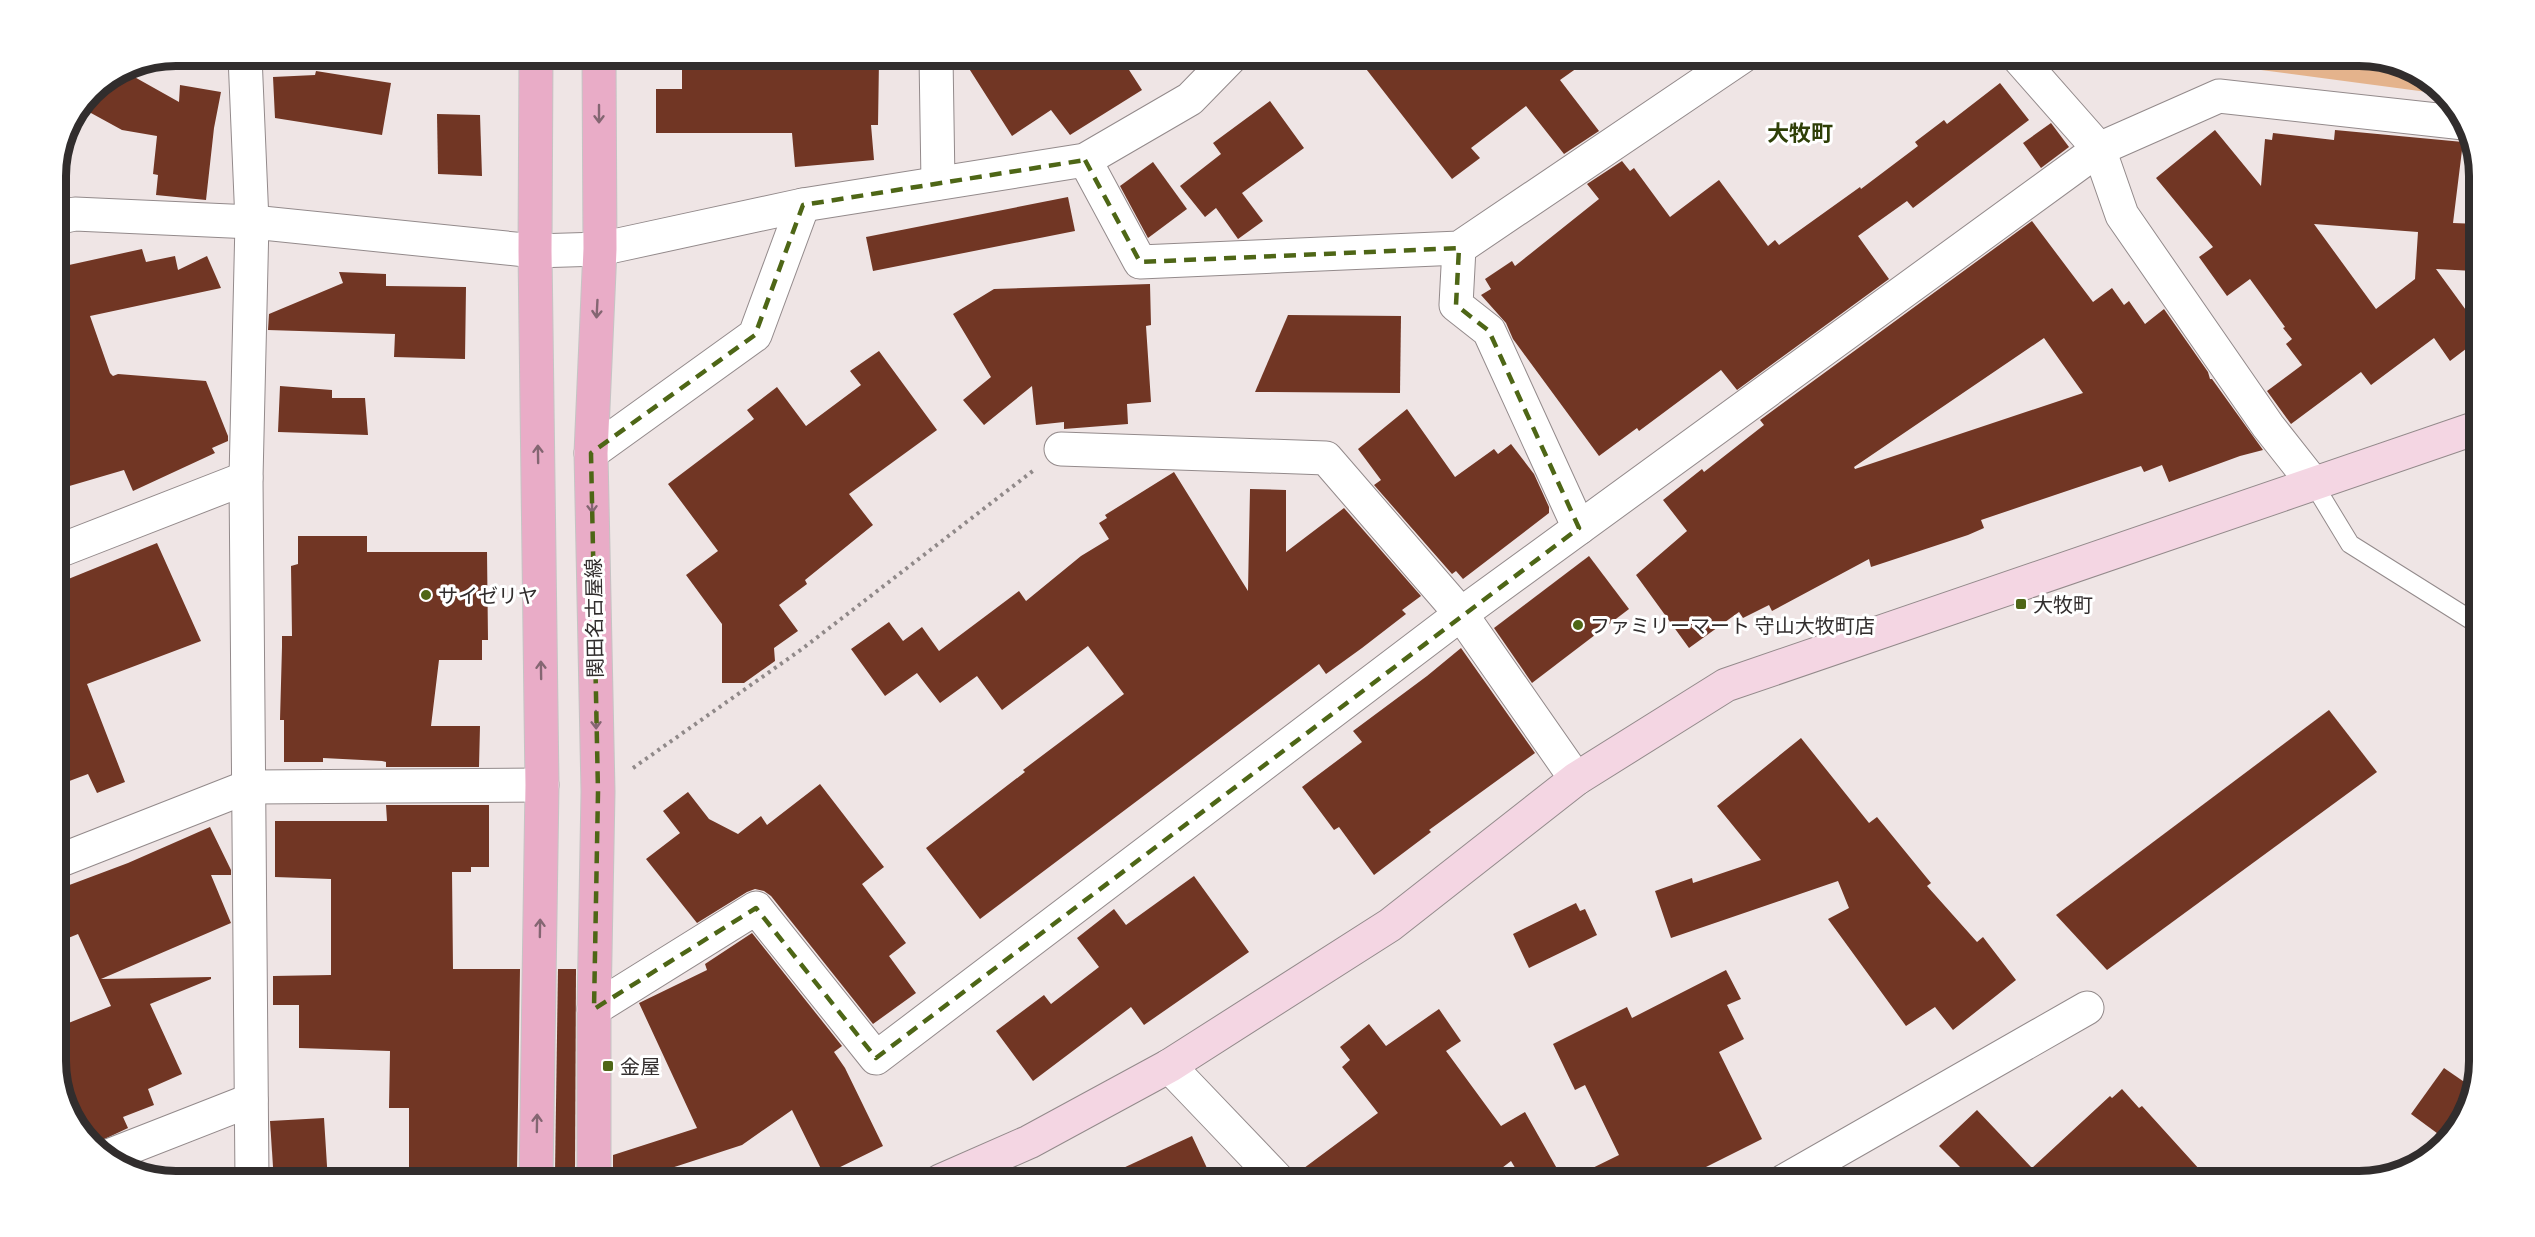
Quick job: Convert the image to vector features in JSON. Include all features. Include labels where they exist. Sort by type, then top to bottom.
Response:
[{"type":"main road","points":[[536,66],[542,785],[536,1171]]},
{"type":"main road","name":"関田名古屋線","points":[[594,1171],[598,792],[591,453],[600,249],[599,66]]},
{"type":"street","points":[[240,66],[252,222],[246,478],[252,1171]]},
{"type":"street","points":[[936,66],[938,183]]},
{"type":"street","points":[[66,216],[75,214],[252,222],[536,251],[600,249],[803,205],[1085,160],[1190,99],[1222,66]]},
{"type":"street","points":[[1085,160],[1140,262],[1459,248],[1728,66]]},
{"type":"street","points":[[2026,66],[2099,149],[2122,215],[2268,426],[2313,483]]},
{"type":"street","points":[[594,1009],[756,908],[876,1058],[1461,614],[2099,149],[2219,96],[2454,122]]},
{"type":"street","points":[[591,453],[755,335],[803,205]]},
{"type":"street","points":[[1459,248],[1455,305],[1488,331],[1579,528]]},
{"type":"street","points":[[964,1171],[1029,1142],[1169,1066],[1390,925],[1576,779],[1726,686],[2469,430]]},
{"type":"street","points":[[1061,449],[1326,458],[1461,614],[1576,779]]},
{"type":"street","points":[[66,548],[246,478]]},
{"type":"street","points":[[66,857],[247,787],[542,785]]},
{"type":"street","points":[[1803,1171],[2087,1008]]},
{"type":"street","points":[[1169,1066],[1269,1171]]},
{"type":"street","points":[[116,1153],[251,1100]]},
{"type":"lane","points":[[2313,483],[2350,544],[2469,619]]},
{"type":"path","points":[[598,792],[802,649],[1061,449]]},
{"type":"highlighted area","points":[[1085,160],[1140,262],[1459,248],[1456,305],[1489,331],[1579,528],[876,1058],[756,908],[594,1009],[598,792],[591,453],[755,335],[803,205]]},
{"type":"shaded area","points":[[2238,67],[2373,67],[2401,74],[2430,92]]},
{"type":"building","points":[[682,66],[879,66],[878,125],[871,125],[874,160],[795,167],[792,133],[656,133],[656,89],[682,89]]},
{"type":"building","points":[[967,66],[1126,66],[1142,90],[1070,135],[1051,110],[1012,136]]},
{"type":"building","points":[[1364,66],[1580,66],[1560,80],[1599,131],[1564,154],[1526,106],[1471,148],[1480,158],[1452,179]]},
{"type":"building","points":[[316,71],[391,83],[382,135],[275,118],[273,77],[315,75]]},
{"type":"building","points":[[131,75],[179,102],[180,85],[221,92],[214,128],[206,200],[156,195],[158,175],[153,174],[157,136],[122,130],[88,111],[98,98]]},
{"type":"building","points":[[2000,83],[2029,120],[1913,208],[1907,201],[1858,236],[1889,279],[1737,390],[1721,370],[1639,431],[1637,428],[1599,456],[1513,339],[1506,323],[1481,295],[1491,289],[1485,279],[1512,261],[1515,266],[1599,199],[1587,184],[1622,161],[1630,171],[1634,168],[1670,217],[1719,180],[1768,246],[1775,240],[1779,245],[1860,187],[1861,189],[1918,146],[1915,142],[1944,120],[1947,124]]},
{"type":"building","points":[[1270,101],[1304,148],[1242,193],[1263,221],[1238,239],[1216,208],[1205,217],[1180,186],[1221,154],[1213,143]]},
{"type":"building","points":[[437,114],[480,115],[482,176],[438,174]]},
{"type":"building","points":[[2051,123],[2069,147],[2041,168],[2023,143]]},
{"type":"building","points":[[2215,130],[2261,186],[2265,139],[2272,140],[2273,133],[2334,140],[2335,130],[2463,142],[2453,223],[2469,224],[2469,271],[2436,269],[2469,314],[2469,347],[2450,361],[2434,338],[2371,385],[2361,372],[2291,424],[2267,391],[2302,365],[2286,344],[2292,339],[2250,279],[2227,296],[2199,257],[2213,247],[2156,178]],"holes":[[[2314,224],[2418,232],[2415,279],[2376,309]]]},
{"type":"building","points":[[1153,162],[1187,209],[1148,238],[1120,186]]},
{"type":"building","points":[[1068,197],[1075,231],[873,271],[866,237]]},
{"type":"building","points":[[2032,221],[2093,302],[2112,288],[2124,305],[2129,301],[2145,324],[2164,309],[2208,372],[2210,379],[2263,450],[2169,482],[2162,465],[2144,472],[2141,466],[1981,520],[1984,528],[1968,535],[1871,567],[1869,559],[1772,611],[1769,605],[1743,618],[1739,612],[1689,648],[1636,575],[1687,531],[1663,500],[1702,469],[1704,472],[1764,425],[1760,420]],"holes":[[[2044,338],[2083,393],[1855,469],[1854,467]]]},
{"type":"building","points":[[142,249],[146,262],[175,256],[178,270],[207,256],[221,288],[90,316],[113,376],[118,374],[206,381],[228,436],[228,441],[212,448],[215,453],[133,491],[124,470],[66,487],[66,265]]},
{"type":"building","points":[[339,272],[386,274],[386,286],[466,287],[465,359],[394,357],[395,334],[268,330],[269,314],[343,283]]},
{"type":"building","points":[[1150,284],[1151,325],[1146,326],[1151,402],[1127,404],[1128,424],[1064,429],[1064,422],[1036,425],[1032,386],[984,425],[963,400],[991,377],[953,314],[994,289]]},
{"type":"building","points":[[1288,315],[1401,316],[1400,393],[1255,392]]},
{"type":"building","points":[[879,351],[937,430],[849,494],[873,525],[805,580],[807,584],[779,605],[798,631],[774,648],[775,661],[744,683],[722,683],[722,624],[686,575],[718,551],[668,484],[754,419],[747,410],[777,387],[806,426],[861,385],[850,371]]},
{"type":"building","points":[[280,386],[332,390],[332,398],[365,398],[368,435],[278,432]]},
{"type":"building","points":[[1407,409],[1455,477],[1494,449],[1498,454],[1511,444],[1534,474],[1549,507],[1549,513],[1463,579],[1456,571],[1452,574],[1374,485],[1381,480],[1358,449]]},
{"type":"building","points":[[1174,472],[1248,591],[1250,489],[1286,490],[1286,552],[1344,508],[1421,596],[1402,610],[1406,614],[1362,648],[1326,674],[1319,664],[980,919],[926,848],[1025,772],[1023,770],[1124,694],[1088,646],[1002,710],[977,676],[940,703],[917,673],[885,696],[851,649],[889,622],[903,641],[922,627],[939,651],[1019,591],[1026,601],[1081,556],[1109,539],[1099,523],[1107,518],[1105,515]]},
{"type":"building","points":[[298,536],[367,536],[367,552],[487,552],[488,640],[482,640],[482,660],[439,660],[431,726],[480,726],[479,767],[386,767],[386,762],[382,761],[323,758],[323,762],[284,762],[284,720],[280,720],[282,636],[292,636],[291,566],[298,564]]},
{"type":"building","points":[[157,543],[201,641],[87,684],[125,782],[97,793],[88,774],[66,782],[66,580]]},
{"type":"building","points":[[1589,556],[1629,609],[1532,683],[1494,628]]},
{"type":"building","points":[[1461,648],[1535,753],[1429,830],[1431,832],[1374,875],[1339,827],[1334,830],[1302,787],[1362,742],[1353,731]]},
{"type":"building","points":[[2329,710],[2377,772],[2107,970],[2056,915]]},
{"type":"building","points":[[1801,738],[1869,823],[1877,817],[1931,883],[1927,886],[1977,942],[1983,937],[2016,980],[1953,1030],[1935,1007],[1906,1026],[1828,919],[1849,908],[1838,881],[1671,938],[1655,891],[1692,878],[1693,883],[1761,860],[1717,806]]},
{"type":"building","points":[[820,784],[884,867],[862,884],[906,943],[889,956],[916,993],[873,1024],[771,896],[755,889],[697,923],[646,859],[680,833],[663,811],[688,792],[709,819],[738,834],[761,816],[767,825]]},
{"type":"building","points":[[386,805],[489,805],[489,867],[471,867],[471,872],[452,872],[453,969],[520,969],[517,1171],[409,1171],[409,1108],[389,1108],[390,1051],[299,1048],[299,1005],[273,1005],[273,976],[331,975],[331,879],[275,877],[275,821],[387,821]]},
{"type":"building","points":[[210,827],[231,870],[231,875],[211,875],[231,923],[101,979],[211,977],[211,979],[150,1004],[182,1074],[148,1089],[154,1105],[123,1117],[128,1128],[101,1141],[85,1122],[72,1096],[66,1068],[66,1024],[111,1006],[78,934],[66,939],[66,886],[128,863]]},
{"type":"building","points":[[1194,876],[1249,952],[1144,1025],[1131,1007],[1033,1081],[996,1031],[1044,995],[1051,1004],[1099,967],[1077,938],[1114,909],[1126,925]]},
{"type":"building","points":[[1576,903],[1580,911],[1585,909],[1597,935],[1529,968],[1513,934]]},
{"type":"building","points":[[752,933],[842,1046],[834,1052],[845,1068],[883,1146],[832,1171],[822,1171],[792,1110],[742,1145],[662,1171],[613,1171],[613,1155],[697,1128],[639,1003],[707,970],[705,964]]},
{"type":"building","points":[[558,969],[576,969],[575,1171],[555,1171]]},
{"type":"building","points":[[1726,970],[1741,999],[1727,1005],[1744,1039],[1719,1052],[1762,1139],[1698,1171],[1586,1171],[1619,1155],[1585,1085],[1575,1090],[1553,1044],[1627,1007],[1632,1018]]},
{"type":"building","points":[[1439,1009],[1461,1041],[1446,1051],[1501,1126],[1525,1112],[1558,1171],[1517,1171],[1511,1161],[1498,1171],[1300,1171],[1378,1113],[1342,1067],[1350,1060],[1340,1047],[1369,1024],[1386,1046]]},
{"type":"building","points":[[2444,1068],[2466,1083],[2458,1109],[2440,1135],[2411,1114]]},
{"type":"building","points":[[2122,1089],[2139,1108],[2142,1106],[2201,1171],[1964,1171],[1939,1146],[1977,1110],[2032,1168],[2110,1096],[2112,1098]]},
{"type":"building","points":[[324,1118],[327,1171],[273,1171],[270,1121]]},
{"type":"building","points":[[1192,1136],[1208,1171],[1117,1171]]},
{"type":"place","name":"サイゼリヤ","points":[[426,595]]},
{"type":"place","name":"大牧町","points":[[2021,604]]},
{"type":"place","name":"ファミリーマート 守山大牧町店","points":[[1578,625]]},
{"type":"place","name":"金屋","points":[[608,1066]]},
{"type":"district","name":"大牧町","points":[[1800,132]]}]
